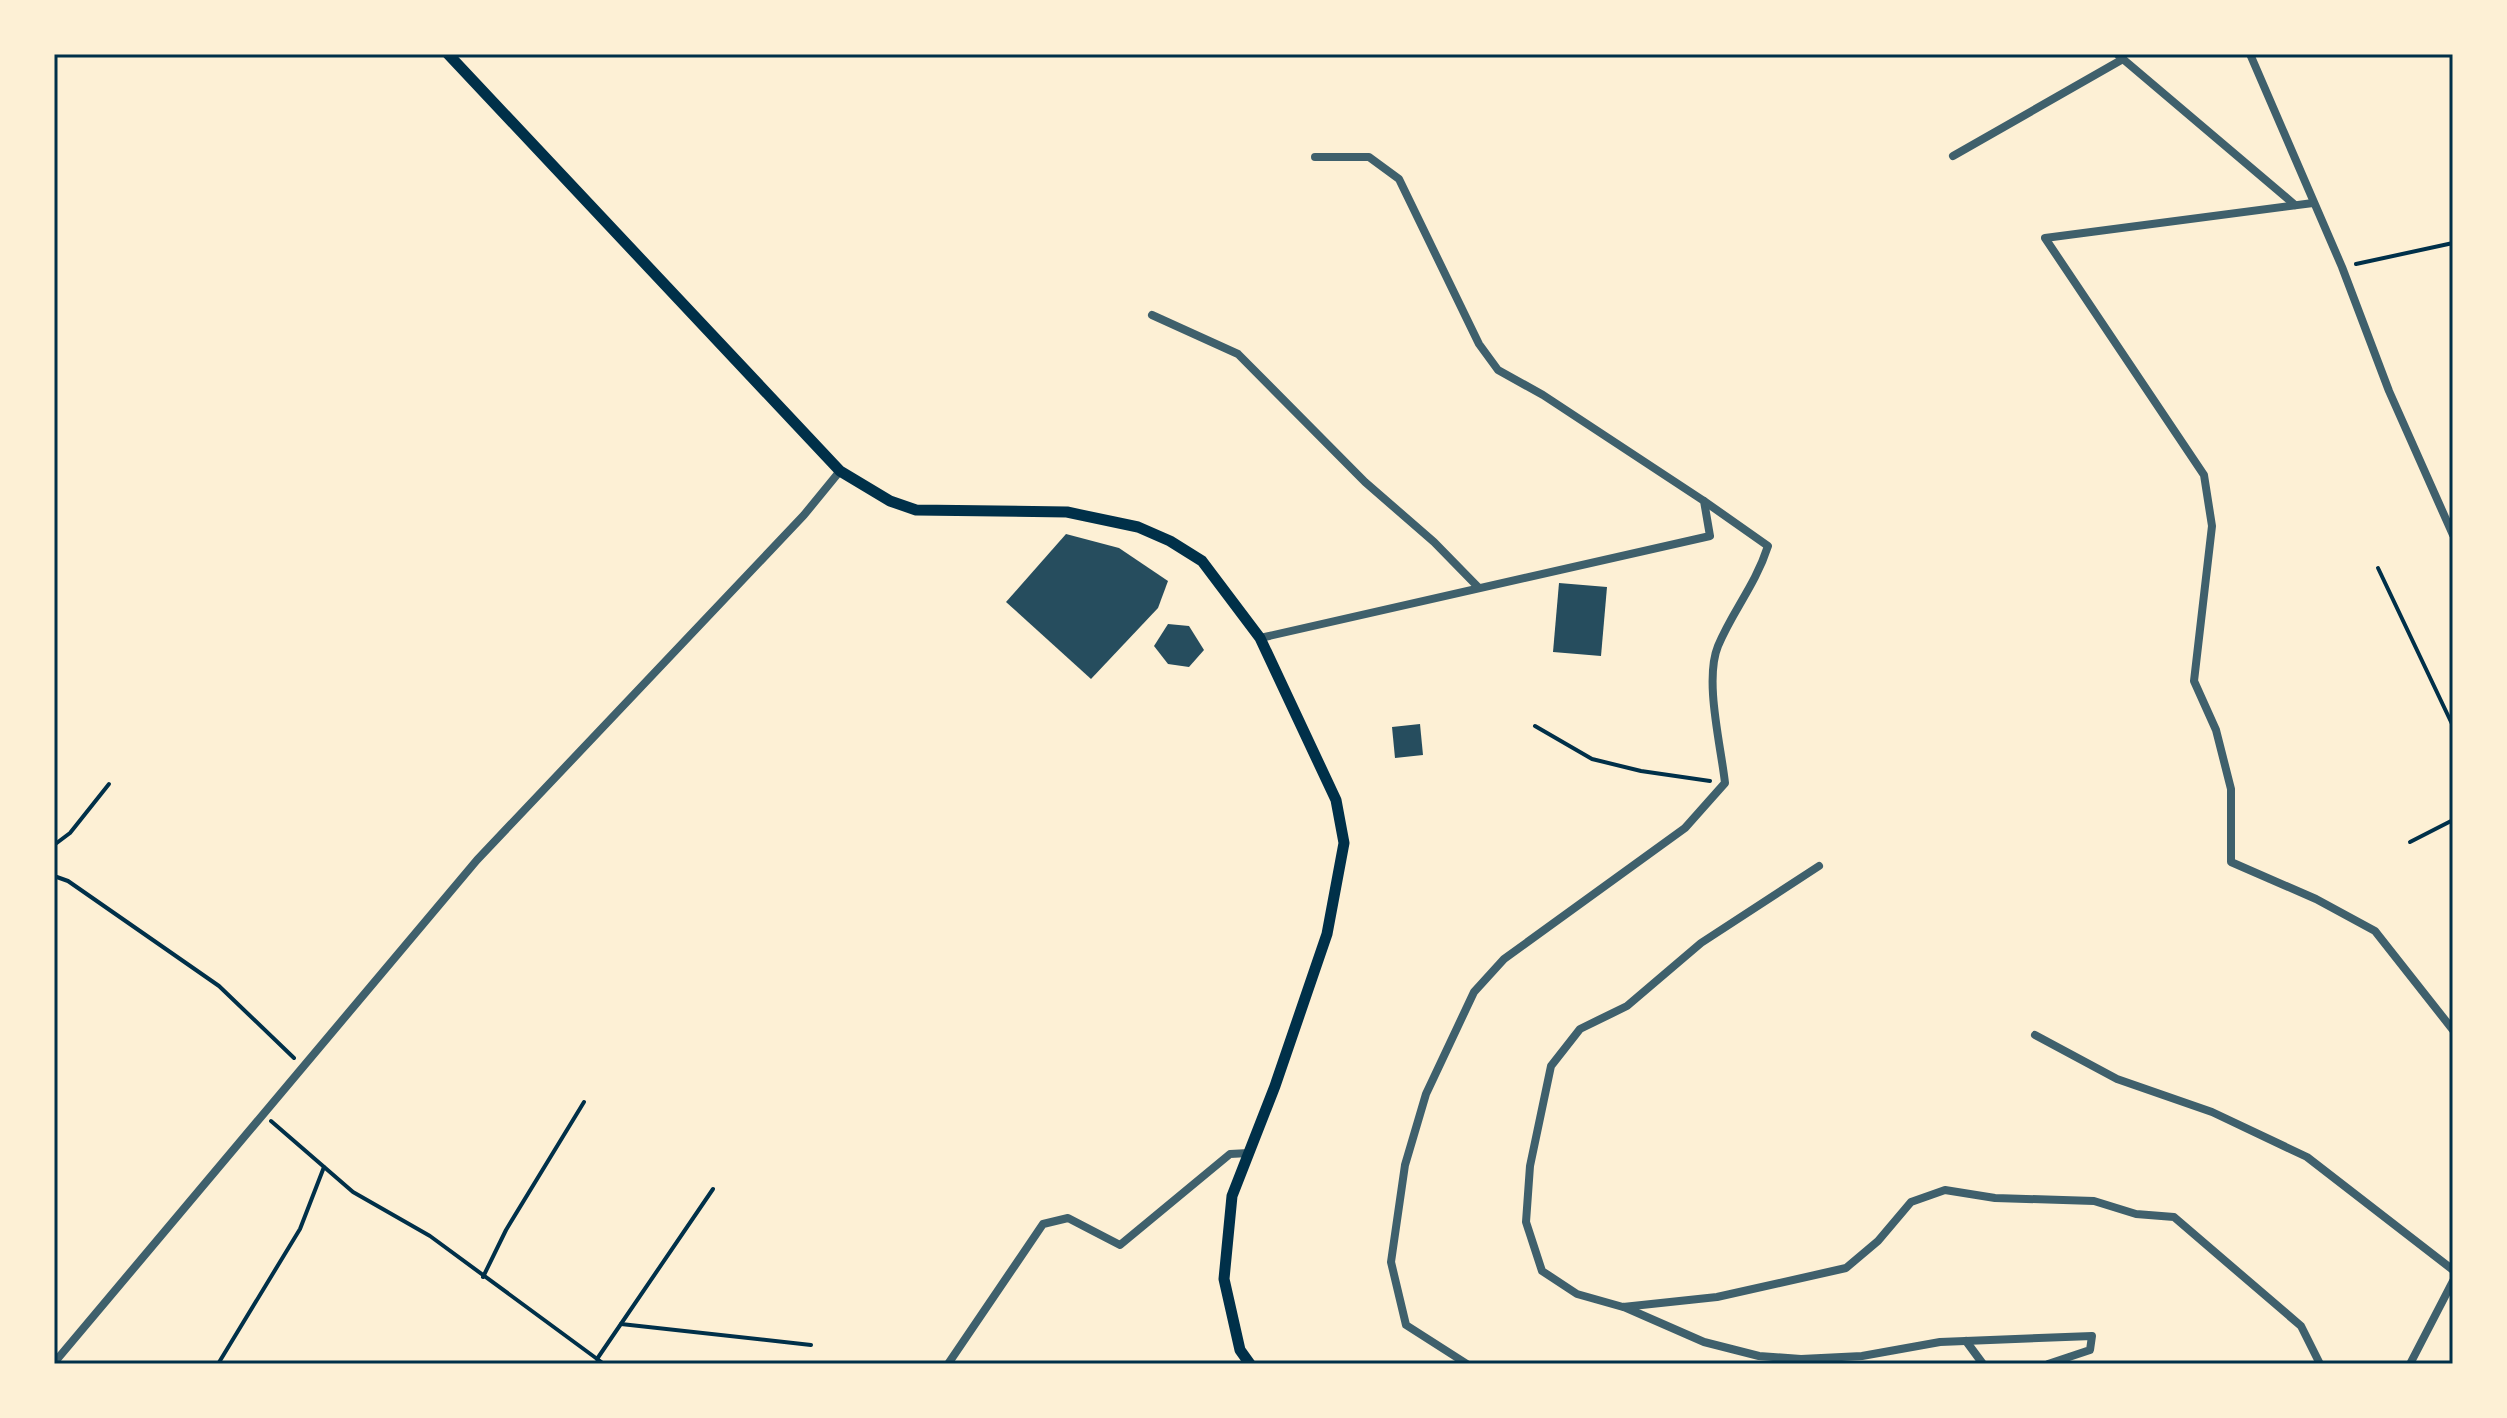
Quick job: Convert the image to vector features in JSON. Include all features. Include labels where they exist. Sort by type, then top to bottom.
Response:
[{"type":"main road","points":[[448,54],[840,471],[890,501],[916,510],[1067,512],[1138,527],[1170,541],[1202,561],[1260,638],[1336,800],[1344,843],[1327,934],[1232,1196],[1224,1279],[1240,1350],[1250,1364]]},
{"type":"street","points":[[2250,54],[2342,267],[2389,391],[2453,535]]},
{"type":"street","points":[[1953,156],[2120,57],[2295,205]]},
{"type":"street","points":[[1315,157],[1369,157],[1399,179],[1479,344],[1498,370],[1543,395],[1768,546],[1757,579],[1717,649],[1713,675],[1725,783],[1685,828],[1504,959],[1474,992],[1426,1094],[1405,1165],[1391,1262],[1406,1325],[1467,1364]]},
{"type":"street","points":[[2313,203],[2045,238],[2204,475],[2212,526],[2194,681],[2216,730],[2231,789],[2231,862],[2316,899],[2375,931],[2453,1030]]},
{"type":"street","points":[[1152,315],[1238,354],[1365,482],[1434,542],[1478,587]]},
{"type":"street","points":[[54,1363],[477,860],[804,515],[840,471]]},
{"type":"street","points":[[1260,638],[1710,536],[1704,501]]},
{"type":"street","points":[[1819,866],[1701,943],[1627,1006],[1580,1029],[1551,1066],[1530,1166],[1526,1222],[1542,1271],[1577,1294],[1623,1307],[1704,1342],[1759,1356],[1801,1359],[1862,1356],[1940,1342],[2092,1336],[2090,1350],[2048,1364]]},
{"type":"street","points":[[2035,1035],[2117,1079],[2212,1112],[2307,1157],[2453,1270]]},
{"type":"street","points":[[948,1364],[1043,1224],[1068,1218],[1120,1245],[1230,1154],[1249,1153]]},
{"type":"street","points":[[1623,1307],[1717,1297],[1846,1268],[1878,1241],[1911,1202],[1945,1190],[1995,1198],[2094,1201],[2136,1214],[2174,1217],[2301,1326],[2320,1364]]},
{"type":"street","points":[[2410,1364],[2453,1281]]},
{"type":"street","points":[[1966,1341],[1983,1364]]},
{"type":"path","points":[[2342,267],[2453,243]]},
{"type":"path","points":[[2378,568],[2453,726]]},
{"type":"path","points":[[1535,726],[1592,759],[1641,771],[1725,783]]},
{"type":"path","points":[[54,845],[70,833],[109,784]]},
{"type":"path","points":[[2410,842],[2453,820]]},
{"type":"path","points":[[54,876],[68,881],[219,986],[304,1068]]},
{"type":"path","points":[[483,1277],[506,1230],[584,1102]]},
{"type":"path","points":[[264,1114],[353,1192],[430,1236],[604,1364]]},
{"type":"path","points":[[218,1364],[300,1229],[324,1167]]},
{"type":"path","points":[[597,1359],[713,1189]]},
{"type":"path","points":[[621,1324],[811,1345]]},
{"type":"building","points":[[1066,534],[1119,548],[1168,581],[1158,608],[1091,679],[1006,602]]},
{"type":"building","points":[[1559,583],[1607,587],[1601,656],[1553,652]]},
{"type":"building","points":[[1168,624],[1189,626],[1204,650],[1189,667],[1168,664],[1154,646]]},
{"type":"building","points":[[1420,724],[1423,755],[1395,758],[1392,727]]}]
